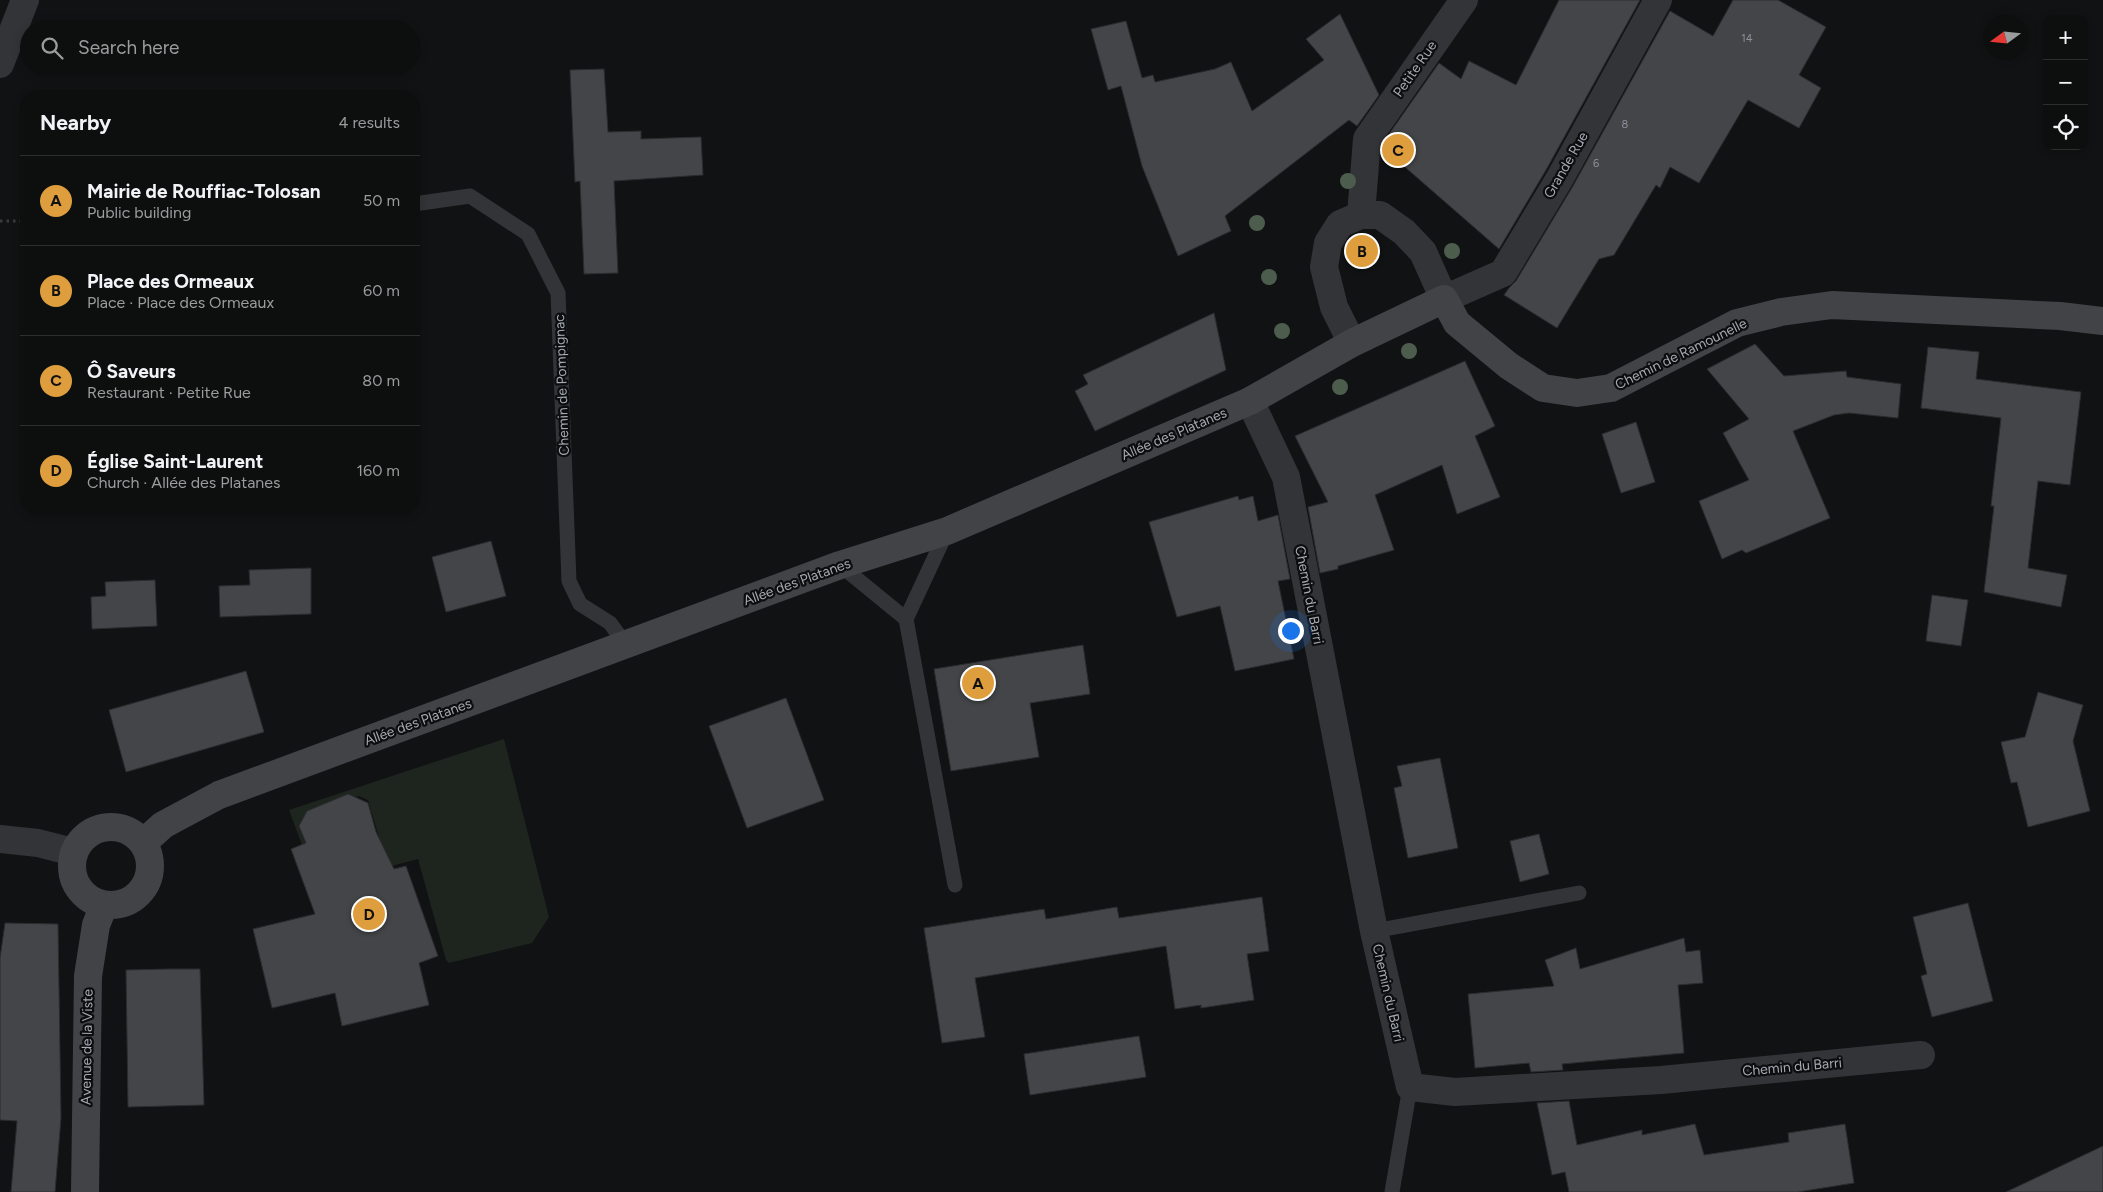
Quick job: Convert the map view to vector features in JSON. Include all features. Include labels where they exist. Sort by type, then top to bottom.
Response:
[{"type":"street","points":[[0,64],[25,0]]},
{"type":"street","name":"Petite Rue","points":[[1361,215],[1367,138],[1464,0]]},
{"type":"street","name":"Grande Rue","points":[[1444,299],[1503,272],[1560,178],[1658,0]]},
{"type":"street","points":[[1352,343],[1334,307],[1324,267],[1328,243],[1340,224],[1361,215],[1380,215],[1404,232],[1422,252],[1444,299]]},
{"type":"street","name":"Chemin de Ramounelle","points":[[1444,299],[1457,323],[1509,366],[1543,388],[1577,393],[1611,388],[1737,324],[1781,312],[1832,305],[2060,316],[2103,321]]},
{"type":"street","name":"Allée des Platanes","points":[[143,843],[163,825],[219,795],[626,646],[840,565],[947,531],[1250,401],[1352,343],[1444,299]]},
{"type":"street","name":"Chemin du Barri","points":[[1250,401],[1286,477],[1374,931],[1410,1087],[1455,1092],[1641,1081],[1921,1055]]},
{"type":"street","points":[[106,826],[120,827],[133,833],[143,843],[148,853],[149,876],[144,887],[136,896],[127,902],[116,905],[104,905],[91,900],[80,892],[73,880],[71,866],[73,852],[80,840],[92,831],[106,826]]},
{"type":"street","points":[[0,839],[38,843],[73,852]]},
{"type":"street","name":"Avenue de la Viste","points":[[85,1192],[88,976],[96,925],[104,905]]},
{"type":"lane","name":"Chemin de Pompignac","points":[[420,203],[470,196],[528,234],[558,293],[569,582],[580,604],[610,623],[626,646]]},
{"type":"lane","points":[[947,531],[906,619],[955,885]]},
{"type":"lane","points":[[840,565],[906,619]]},
{"type":"lane","points":[[1374,931],[1578,893]]},
{"type":"lane","points":[[1392,1192],[1410,1087]]},
{"type":"path","points":[[0,221],[20,221]]},
{"type":"shaded area","points":[[504,739],[549,917],[532,943],[449,963],[446,960],[418,859],[388,867],[368,800],[359,796],[320,807],[315,839],[302,845],[289,810]]},
{"type":"building","points":[[1559,0],[1640,0],[1546,170],[1499,249],[1382,147],[1382,144],[1439,63],[1461,79],[1469,61],[1516,85]]},
{"type":"building","points":[[1733,0],[1778,0],[1826,27],[1799,75],[1821,88],[1799,128],[1748,100],[1699,183],[1670,167],[1660,188],[1656,185],[1614,255],[1599,259],[1557,328],[1504,295],[1516,281],[1573,186],[1670,11],[1713,36]]},
{"type":"building","points":[[1340,14],[1379,95],[1357,126],[1349,120],[1225,216],[1231,231],[1178,256],[1142,166],[1121,86],[1108,90],[1091,29],[1126,21],[1142,78],[1153,75],[1155,82],[1215,69],[1231,62],[1252,111],[1324,60],[1306,39]]},
{"type":"building","points":[[604,69],[608,132],[641,131],[641,139],[701,137],[703,175],[614,181],[618,273],[584,274],[580,181],[575,182],[570,70]]},
{"type":"building","points":[[1214,313],[1226,370],[1095,431],[1075,391],[1088,384],[1083,375]]},
{"type":"building","points":[[1755,344],[1784,376],[1846,371],[1847,377],[1901,384],[1898,418],[1849,413],[1834,415],[1793,431],[1830,518],[1746,553],[1742,550],[1722,559],[1699,501],[1749,480],[1723,433],[1749,419],[1707,369]]},
{"type":"building","points":[[1928,347],[1979,352],[1976,379],[2081,392],[2070,485],[2038,481],[2028,568],[2067,575],[2061,607],[1984,592],[1994,506],[1991,506],[2001,418],[1921,408]]},
{"type":"building","points":[[1465,361],[1495,426],[1475,436],[1500,497],[1457,514],[1442,465],[1375,495],[1394,550],[1338,566],[1338,569],[1320,573],[1308,507],[1328,502],[1295,436]]},
{"type":"building","points":[[1636,422],[1655,482],[1621,493],[1602,434]]},
{"type":"building","points":[[1238,496],[1239,500],[1253,496],[1258,521],[1278,515],[1290,579],[1278,581],[1294,659],[1235,671],[1220,606],[1177,617],[1149,522]]},
{"type":"building","points":[[491,541],[506,596],[446,612],[432,557]]},
{"type":"building","points":[[311,568],[311,614],[220,617],[219,586],[250,585],[249,570]]},
{"type":"building","points":[[155,580],[157,626],[92,629],[91,597],[106,596],[105,582]]},
{"type":"building","points":[[1932,595],[1968,600],[1961,646],[1926,641]]},
{"type":"building","points":[[1083,645],[1090,694],[1030,703],[1039,757],[951,771],[934,669]]},
{"type":"building","points":[[246,671],[264,732],[126,772],[109,710]]},
{"type":"building","points":[[2038,692],[2083,705],[2073,741],[2090,811],[2028,827],[2017,782],[2011,783],[2001,742],[2025,737]]},
{"type":"building","points":[[786,698],[824,800],[747,828],[709,726]]},
{"type":"building","points":[[1440,758],[1458,848],[1408,858],[1394,788],[1402,786],[1397,766]]},
{"type":"building","points":[[348,794],[368,803],[376,832],[394,869],[406,866],[438,956],[419,963],[429,1005],[342,1026],[335,993],[272,1008],[253,929],[315,914],[291,849],[306,843],[299,826],[307,811]]},
{"type":"building","points":[[1539,834],[1549,874],[1520,882],[1510,841]]},
{"type":"building","points":[[1262,897],[1269,951],[1247,954],[1254,1000],[1201,1008],[1201,1005],[1175,1009],[1166,946],[975,978],[985,1037],[942,1043],[924,928],[1044,909],[1046,919],[1117,907],[1119,918]]},
{"type":"building","points":[[1968,903],[1993,1001],[1932,1017],[1921,976],[1927,974],[1913,917]]},
{"type":"building","points":[[5,923],[58,924],[61,1118],[55,1192],[11,1192],[17,1121],[0,1120],[0,958]]},
{"type":"building","points":[[1684,938],[1686,952],[1700,950],[1703,983],[1678,985],[1684,1053],[1562,1064],[1563,1070],[1531,1072],[1529,1063],[1475,1068],[1468,994],[1554,986],[1545,960],[1576,948],[1580,969]]},
{"type":"building","points":[[200,969],[204,1105],[128,1107],[126,970]]},
{"type":"building","points":[[1139,1036],[1146,1077],[1030,1095],[1024,1054]]},
{"type":"building","points":[[1569,1101],[1577,1145],[1642,1130],[1642,1135],[1695,1124],[1704,1155],[1789,1142],[1788,1133],[1845,1124],[1854,1183],[1798,1192],[1569,1192],[1565,1172],[1552,1175],[1537,1103]]},
{"type":"building","points":[[2103,1146],[2103,1192],[2006,1192]]},
{"type":"place","name":"Ô Saveurs","points":[[1398,150]]},
{"type":"place","name":"Place des Ormeaux","points":[[1362,251]]},
{"type":"place","name":"Mairie de Rouffiac-Tolosan","points":[[978,683]]},
{"type":"place","name":"Église Saint-Laurent","points":[[369,914]]}]
